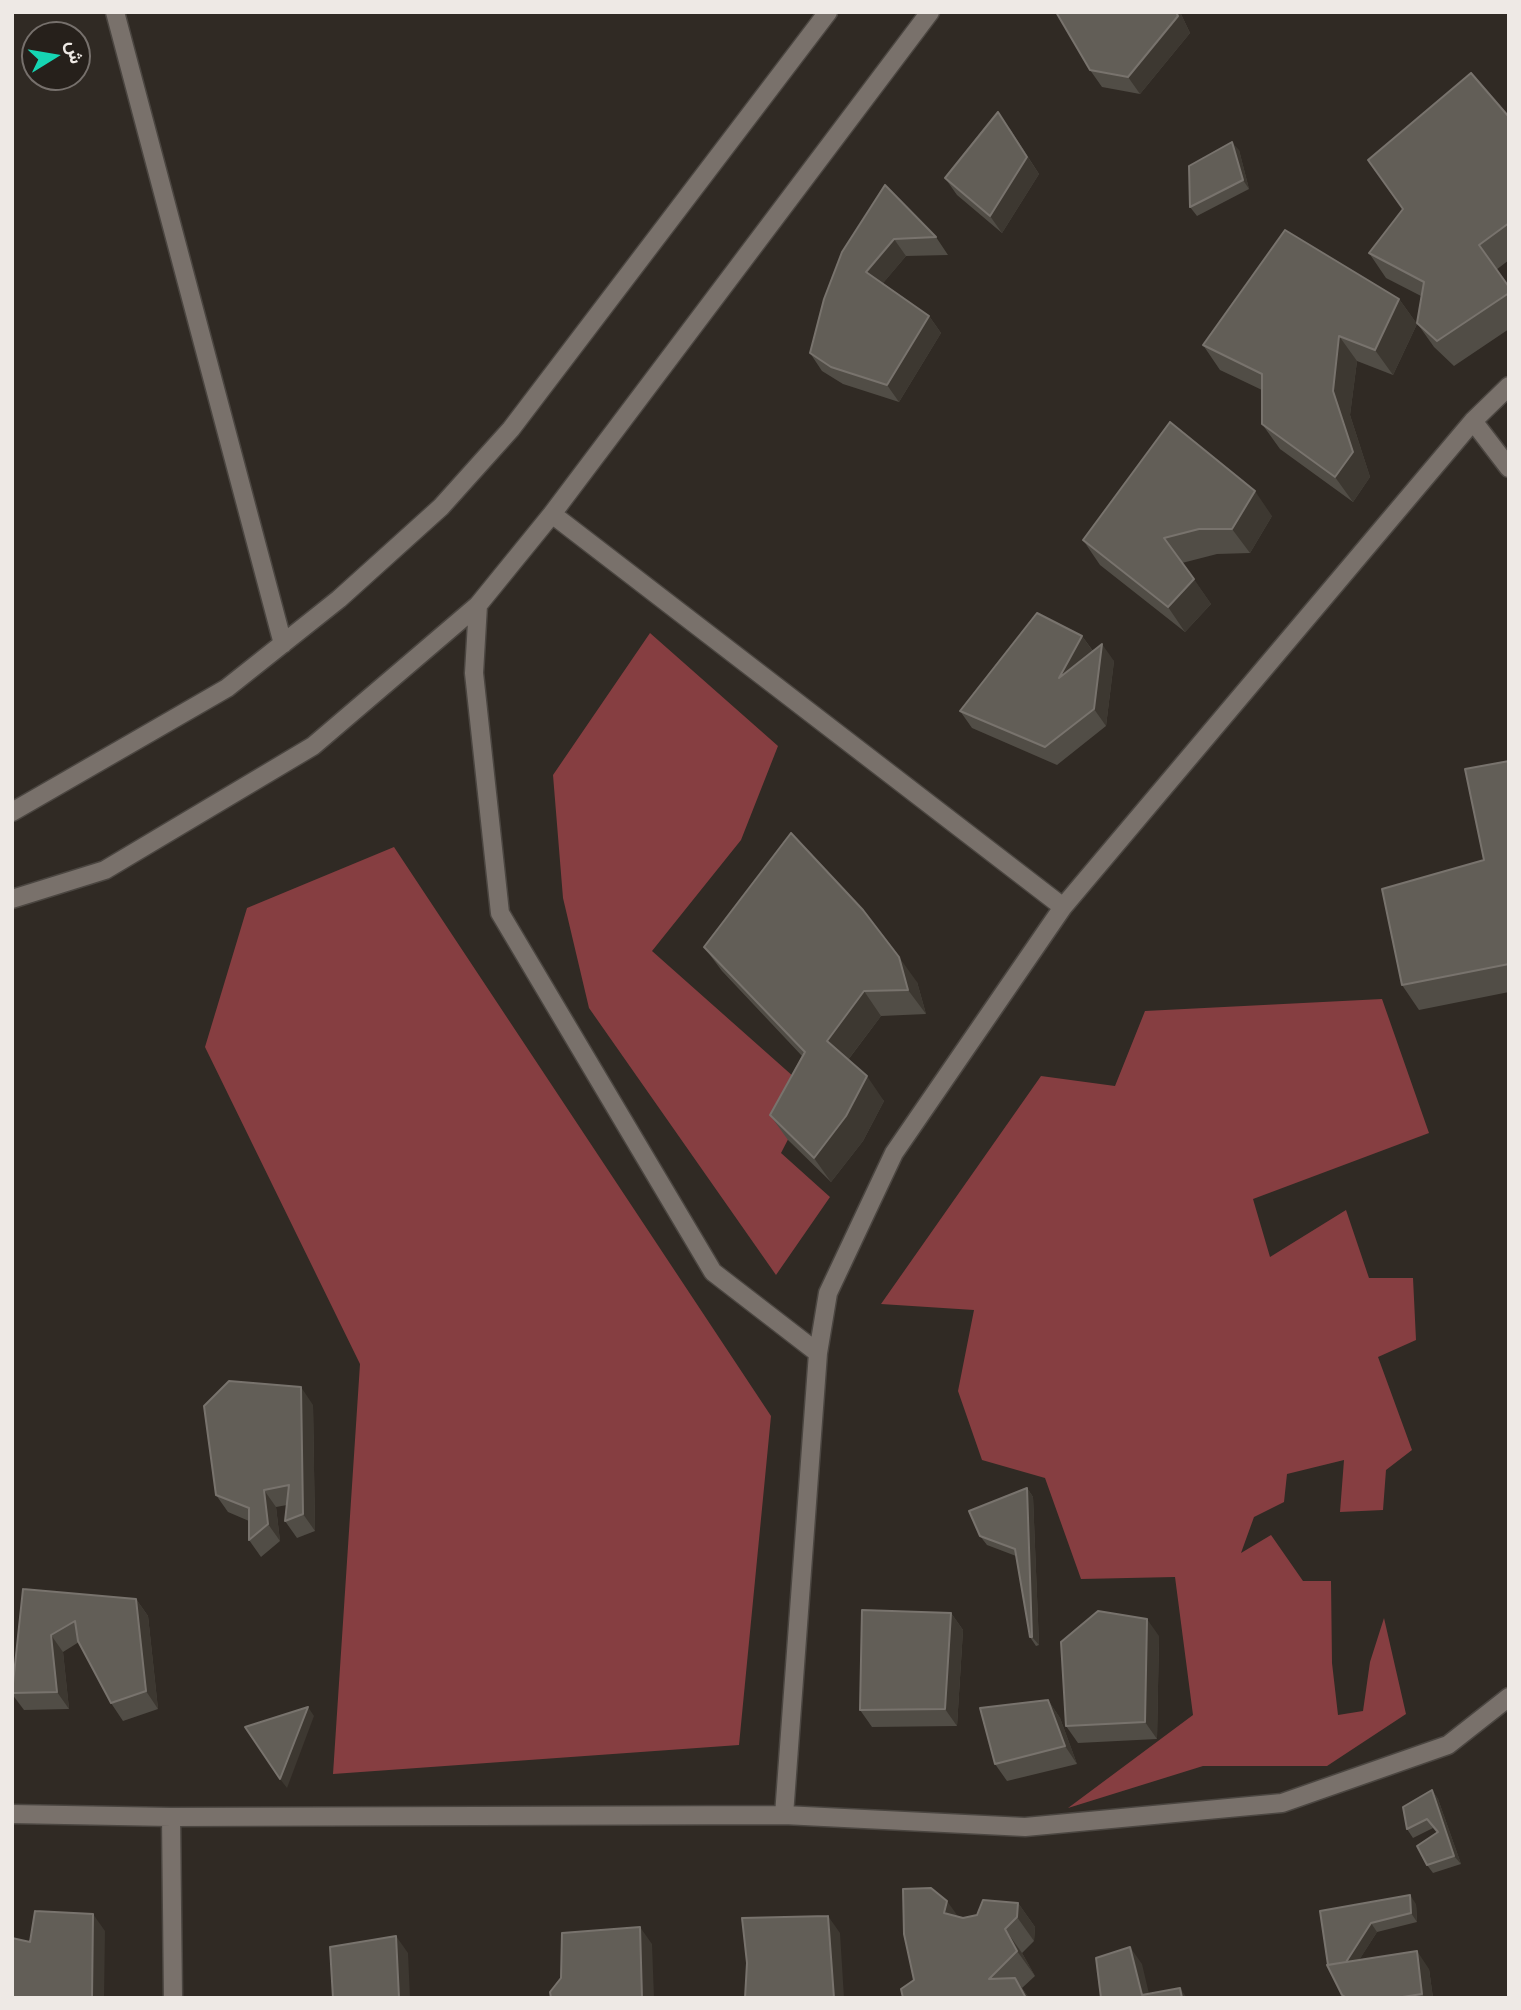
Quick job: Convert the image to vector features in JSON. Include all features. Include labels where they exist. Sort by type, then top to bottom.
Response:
[{"type":"street","points":[[115,12],[283,644]]},
{"type":"street","points":[[12,812],[227,688],[339,599],[440,507],[512,429],[828,12]]},
{"type":"street","points":[[12,899],[105,870],[313,746],[478,605],[552,514],[930,12]]},
{"type":"street","points":[[784,1815],[818,1353],[828,1293],[894,1153],[1063,907],[1473,421],[1509,386]]},
{"type":"street","points":[[1473,421],[1509,468]]},
{"type":"street","points":[[552,514],[1063,907]]},
{"type":"street","points":[[478,605],[474,673],[500,913],[713,1272],[818,1353]]},
{"type":"street","points":[[12,1814],[171,1817],[784,1815],[1025,1827],[1282,1803],[1448,1745],[1509,1697]]},
{"type":"street","points":[[171,1817],[173,1998]]},
{"type":"shaded area","points":[[650,633],[778,746],[741,840],[652,951],[812,1093],[781,1153],[830,1197],[776,1275],[589,1008],[563,898],[553,775]]},
{"type":"shaded area","points":[[394,847],[771,1416],[739,1745],[333,1774],[360,1364],[205,1047],[247,908]]},
{"type":"shaded area","points":[[1382,999],[1429,1133],[1253,1199],[1270,1257],[1346,1210],[1369,1278],[1413,1278],[1416,1340],[1378,1357],[1412,1450],[1386,1470],[1383,1510],[1340,1512],[1344,1460],[1287,1474],[1284,1502],[1254,1517],[1241,1553],[1271,1535],[1303,1581],[1331,1581],[1332,1663],[1338,1715],[1363,1711],[1370,1662],[1384,1618],[1406,1714],[1327,1766],[1203,1766],[1068,1808],[1193,1715],[1175,1577],[1081,1579],[1045,1478],[982,1460],[958,1391],[974,1310],[881,1304],[1041,1076],[1115,1086],[1145,1011]]},
{"type":"building","points":[[1056,12],[1176,12],[1178,16],[1128,77],[1090,70]]},
{"type":"building","points":[[1471,73],[1509,117],[1509,223],[1479,245],[1509,287],[1509,293],[1437,341],[1417,323],[1424,282],[1369,253],[1403,209],[1368,160]]},
{"type":"building","points":[[998,112],[1027,157],[990,216],[945,178]]},
{"type":"building","points":[[1232,142],[1243,180],[1190,207],[1189,166]]},
{"type":"building","points":[[885,185],[936,237],[894,239],[866,272],[929,316],[887,385],[831,367],[810,353],[824,299],[842,252]]},
{"type":"building","points":[[1285,230],[1399,299],[1375,350],[1339,336],[1333,391],[1353,452],[1335,477],[1262,424],[1262,374],[1203,345]]},
{"type":"building","points":[[1170,422],[1255,491],[1232,529],[1199,529],[1164,538],[1194,579],[1168,607],[1083,540]]},
{"type":"building","points":[[1037,613],[1082,636],[1059,678],[1102,644],[1094,709],[1045,747],[960,711]]},
{"type":"building","points":[[1509,761],[1509,964],[1402,985],[1382,889],[1484,860],[1465,769]]},
{"type":"building","points":[[791,833],[863,910],[899,957],[908,990],[864,991],[827,1041],[867,1076],[846,1116],[814,1158],[770,1115],[805,1052],[704,947]]},
{"type":"building","points":[[229,1381],[301,1387],[303,1514],[285,1521],[289,1485],[264,1490],[268,1524],[249,1540],[249,1508],[216,1495],[204,1406]]},
{"type":"building","points":[[1027,1488],[1032,1637],[1015,1549],[980,1536],[969,1511]]},
{"type":"building","points":[[23,1589],[136,1599],[146,1691],[111,1703],[78,1641],[75,1621],[51,1635],[57,1692],[12,1693]]},
{"type":"building","points":[[862,1610],[951,1613],[945,1709],[860,1710]]},
{"type":"building","points":[[1098,1611],[1147,1619],[1145,1722],[1066,1726],[1061,1642]]},
{"type":"building","points":[[1048,1700],[1065,1746],[995,1764],[980,1708]]},
{"type":"building","points":[[308,1707],[280,1779],[245,1727]]},
{"type":"building","points":[[1432,1790],[1454,1856],[1427,1865],[1417,1846],[1438,1832],[1427,1819],[1407,1829],[1403,1807]]},
{"type":"building","points":[[931,1888],[947,1901],[944,1913],[963,1918],[977,1915],[983,1900],[1018,1903],[1017,1917],[1005,1929],[1017,1951],[989,1979],[1015,1978],[1026,1998],[903,1998],[901,1989],[914,1980],[904,1934],[903,1889]]},
{"type":"building","points":[[1410,1895],[1411,1913],[1371,1923],[1346,1962],[1328,1965],[1320,1911]]},
{"type":"building","points":[[35,1911],[93,1914],[92,1998],[12,1998],[12,1938],[30,1942]]},
{"type":"building","points":[[828,1916],[834,1998],[745,1998],[747,1963],[742,1918]]},
{"type":"building","points":[[640,1927],[642,1998],[551,1998],[550,1992],[561,1978],[562,1933]]},
{"type":"building","points":[[396,1936],[399,1998],[333,1998],[330,1947]]},
{"type":"building","points":[[1130,1947],[1142,1995],[1180,1988],[1182,1998],[1101,1998],[1096,1958]]},
{"type":"building","points":[[1417,1951],[1422,1994],[1396,1998],[1347,1998],[1342,1995],[1327,1965]]}]
